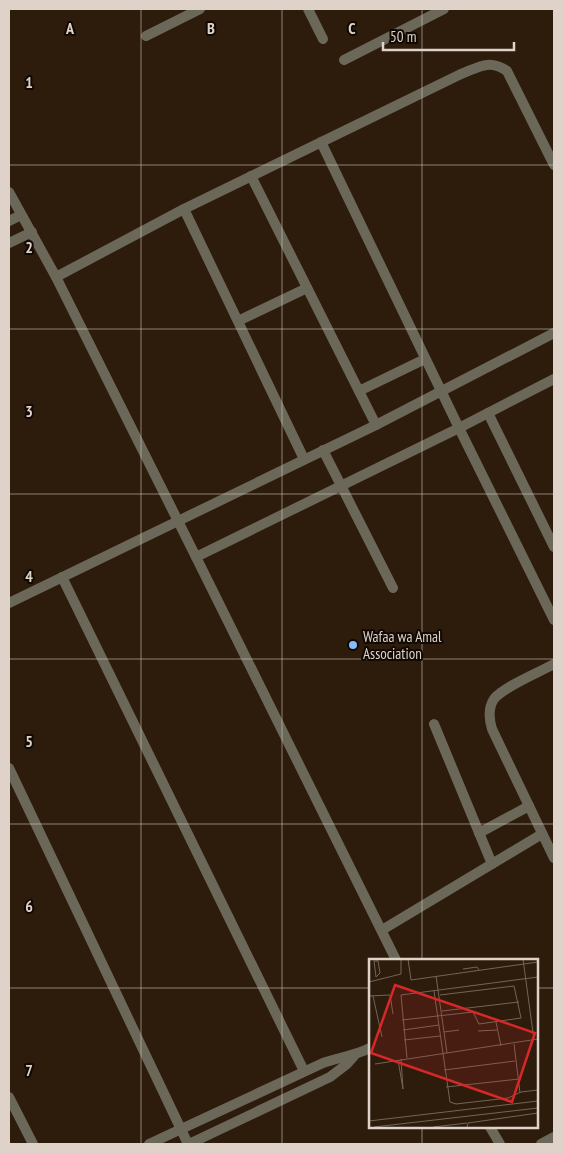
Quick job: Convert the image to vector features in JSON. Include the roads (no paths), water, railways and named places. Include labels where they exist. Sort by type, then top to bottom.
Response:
[{"type":"lane","points":[[146,36],[200,9]]},
{"type":"lane","points":[[308,9],[323,39]]},
{"type":"lane","points":[[344,60],[444,9]]},
{"type":"lane","points":[[56,277],[184,209],[251,176],[461,74],[489,64],[499,65],[507,71],[554,165]]},
{"type":"lane","points":[[321,142],[425,360],[554,620]]},
{"type":"lane","points":[[251,176],[376,425]]},
{"type":"lane","points":[[9,192],[56,277],[396,959]]},
{"type":"lane","points":[[184,209],[304,459]]},
{"type":"lane","points":[[9,221],[21,215]]},
{"type":"lane","points":[[9,243],[32,232]]},
{"type":"lane","points":[[238,321],[308,288]]},
{"type":"lane","points":[[9,603],[376,425],[554,333]]},
{"type":"lane","points":[[359,391],[425,360]]},
{"type":"lane","points":[[196,557],[459,428],[554,379]]},
{"type":"lane","points":[[488,413],[554,547]]},
{"type":"lane","points":[[323,450],[393,588]]},
{"type":"lane","points":[[62,577],[304,1071]]},
{"type":"lane","points":[[554,664],[501,692],[494,699],[489,719],[492,729],[554,858]]},
{"type":"lane","points":[[434,724],[492,864]]},
{"type":"lane","points":[[9,768],[189,1144],[330,1077],[354,1056]]},
{"type":"lane","points":[[479,833],[529,806]]},
{"type":"lane","points":[[382,930],[542,834]]},
{"type":"lane","points":[[149,1144],[304,1071],[333,1059],[354,1056],[369,1048]]},
{"type":"lane","points":[[9,1097],[33,1144]]},
{"type":"lane","points":[[491,1128],[500,1144]]},
{"type":"lane","points":[[541,1144],[554,1137]]},
{"type":"place","name":"Wafaa wa Amal Association","points":[[353,645]]}]
